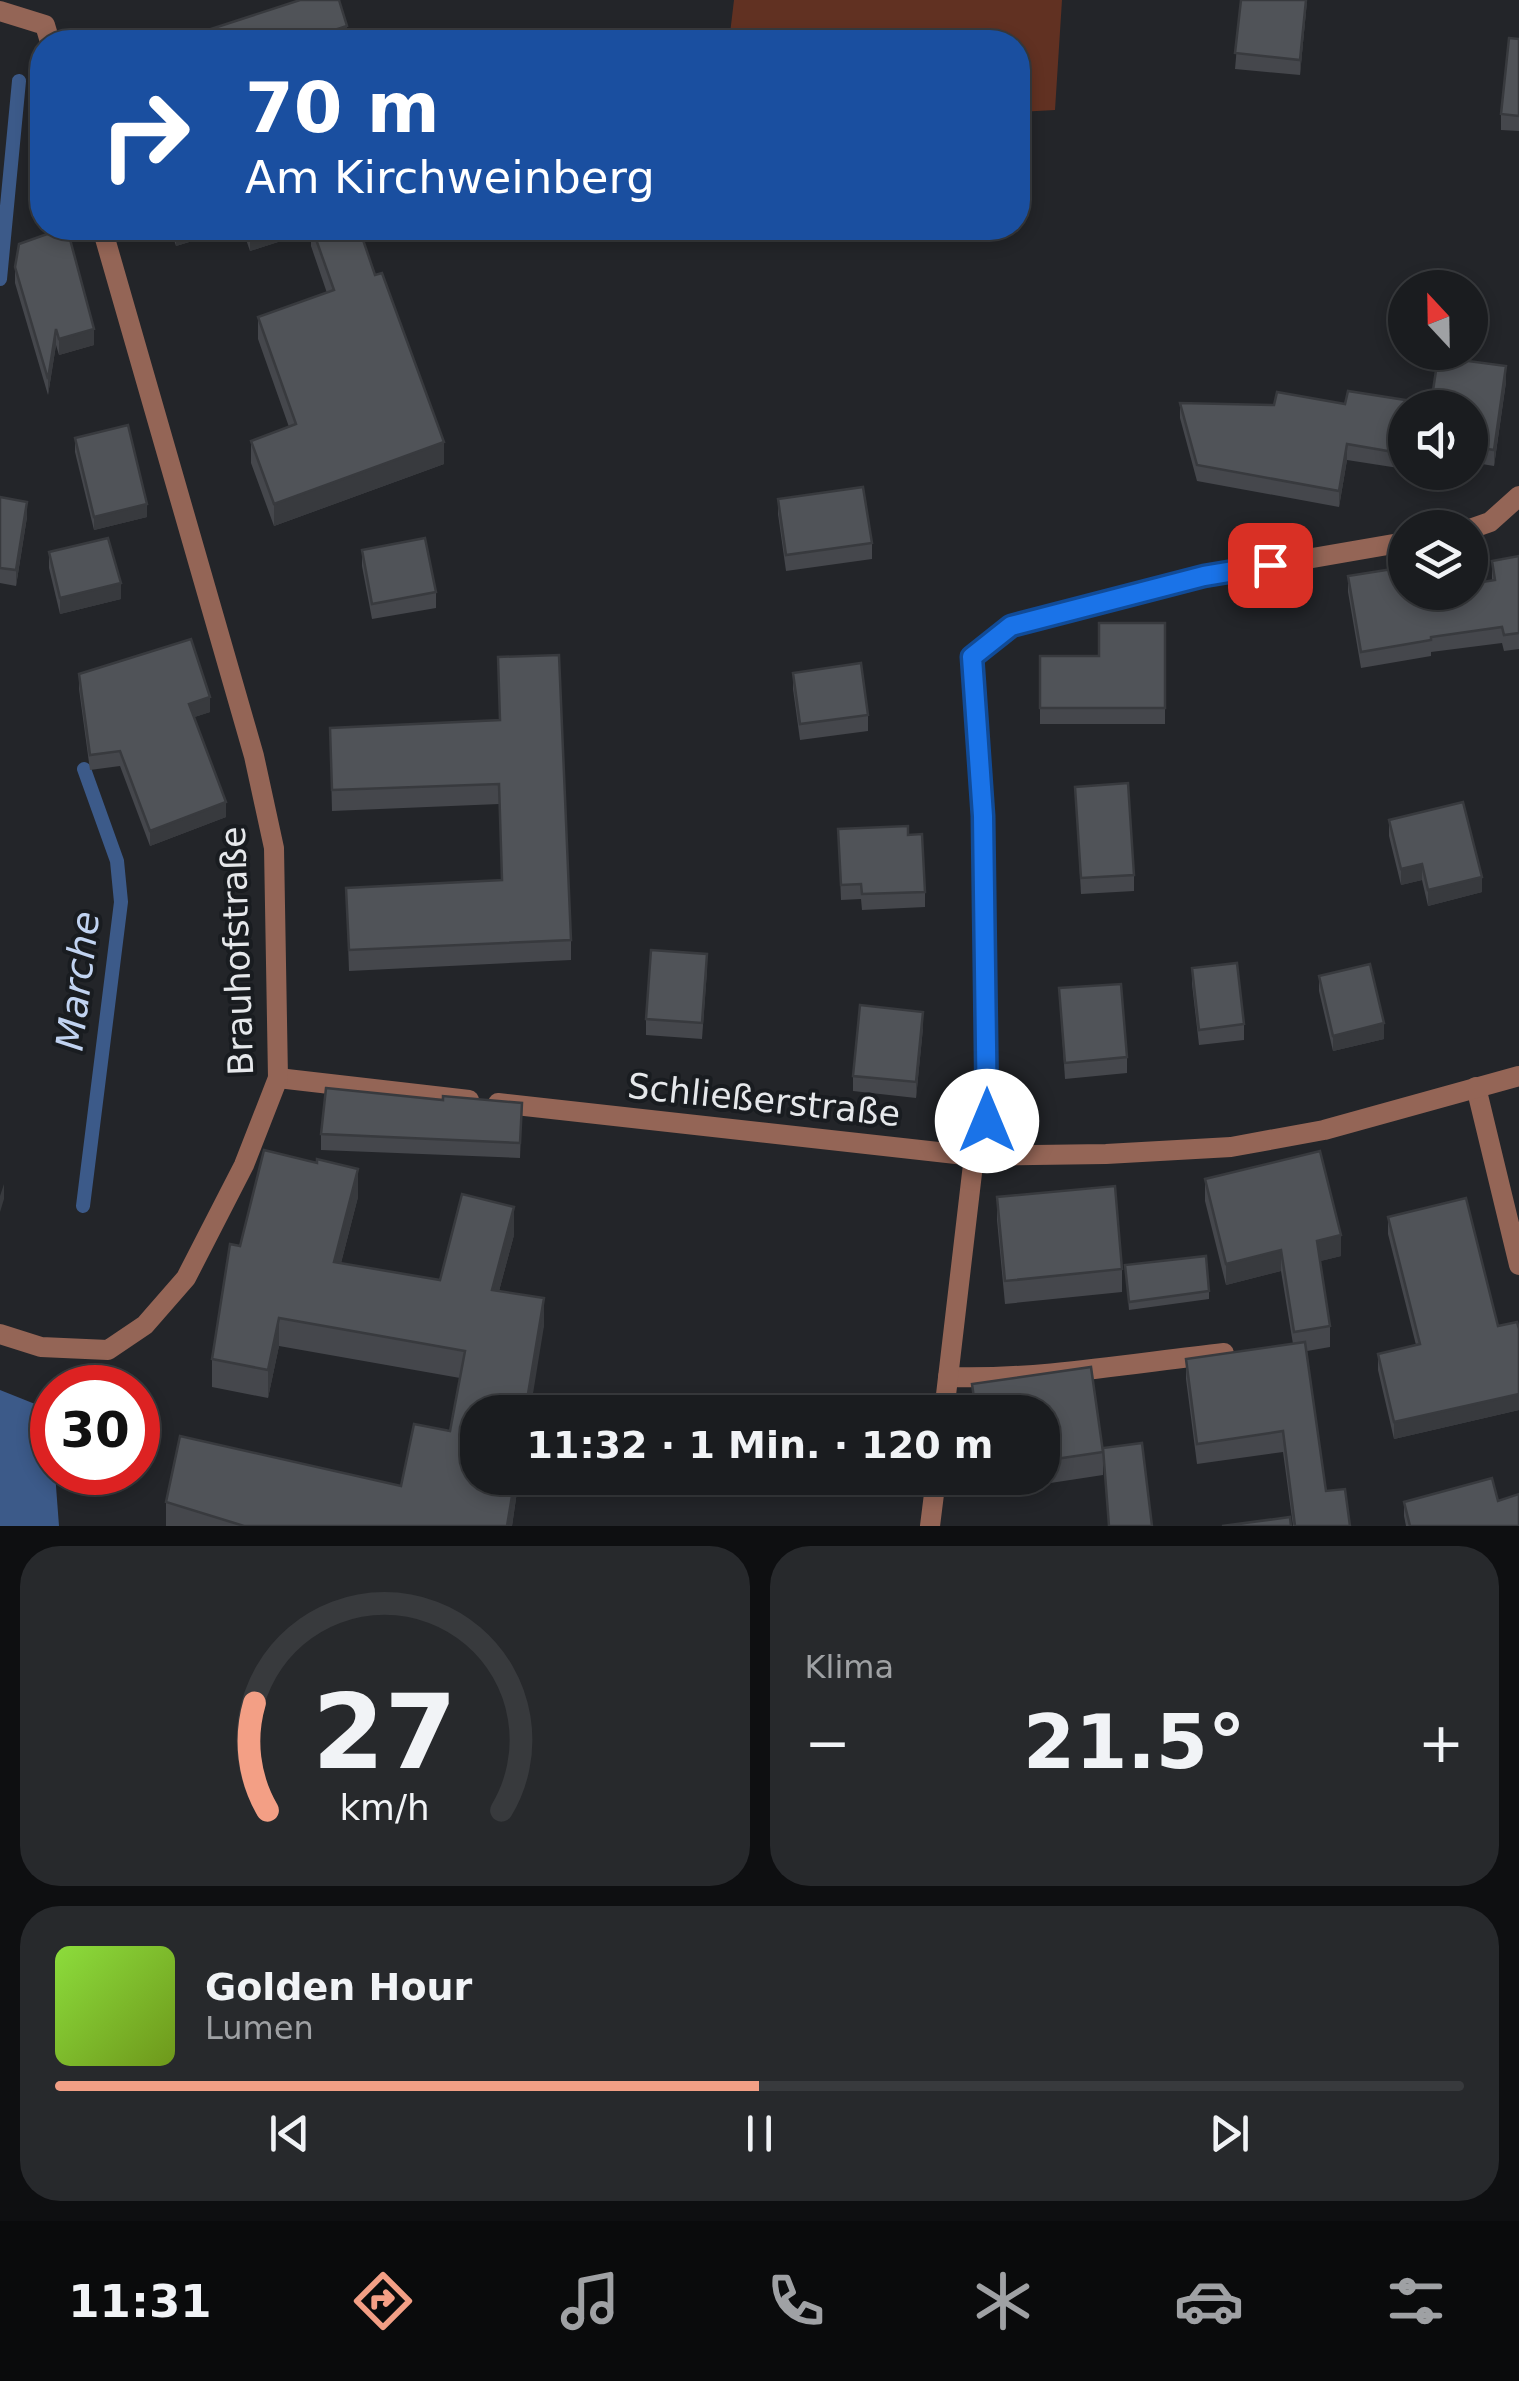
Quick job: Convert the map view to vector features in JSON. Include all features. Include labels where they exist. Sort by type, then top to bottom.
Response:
[{"type":"street","points":[[0,11],[45,25],[46,30]]},
{"type":"street","name":"Brauhofstraße","points":[[0,1334],[31,1344],[108,1350],[145,1324],[186,1278],[244,1165],[278,1078],[274,848],[254,756],[105,240]]},
{"type":"street","points":[[1488,523],[1519,496]]},
{"type":"street","points":[[946,1395],[980,1156],[983,816],[972,657],[1011,626],[1204,576],[1388,545]]},
{"type":"street","name":"Schließerstraße","points":[[278,1078],[980,1156],[1231,1147],[1324,1130],[1519,1076]]},
{"type":"street","points":[[1476,1087],[1519,1264]]},
{"type":"street","points":[[948,1377],[1047,1373],[1224,1353]]},
{"type":"street","points":[[930,1526],[934,1495]]},
{"type":"shaded area","points":[[734,0],[1062,0],[1055,110],[1030,111],[1030,30],[730,30]]},
{"type":"water","points":[[0,1390],[30,1402],[30,1495],[57,1495],[59,1526],[0,1526]]},
{"type":"building","points":[[300,0],[339,0],[347,26],[334,30],[208,30]]},
{"type":"building","points":[[1241,0],[1306,0],[1300,60],[1235,53]]},
{"type":"building","points":[[1509,38],[1519,39],[1519,116],[1501,114]]},
{"type":"building","points":[[30,240],[70,240],[94,329],[59,339],[56,329],[48,379],[15,267],[19,244]]},
{"type":"building","points":[[316,240],[363,240],[375,275],[382,273],[444,442],[274,504],[251,441],[296,424],[258,317],[334,290]]},
{"type":"building","points":[[1488,364],[1506,366],[1494,450],[1488,449],[1488,390],[1433,390],[1436,370],[1488,370]]},
{"type":"building","points":[[1348,391],[1388,397],[1388,451],[1347,444],[1339,491],[1197,465],[1180,403],[1274,405],[1277,392],[1345,404]]},
{"type":"building","points":[[128,425],[147,504],[94,517],[75,438]]},
{"type":"building","points":[[863,487],[872,543],[786,555],[778,499]]},
{"type":"building","points":[[0,497],[27,502],[16,570],[0,568]]},
{"type":"building","points":[[108,538],[121,583],[60,598],[49,552]]},
{"type":"building","points":[[425,538],[436,592],[372,604],[362,550]]},
{"type":"building","points":[[1519,556],[1519,633],[1504,635],[1502,627],[1361,652],[1348,576],[1388,570],[1388,610],[1488,610],[1488,581],[1495,580],[1492,561]]},
{"type":"building","points":[[1099,623],[1165,623],[1165,708],[1040,708],[1040,656],[1099,656]]},
{"type":"building","points":[[191,639],[210,697],[189,704],[226,802],[150,831],[120,751],[90,755],[79,674]]},
{"type":"building","points":[[559,655],[571,940],[349,950],[346,888],[502,880],[499,784],[332,790],[330,728],[500,720],[498,657]]},
{"type":"building","points":[[861,663],[868,715],[800,724],[793,673]]},
{"type":"building","points":[[1128,783],[1134,875],[1081,878],[1075,787]]},
{"type":"building","points":[[1463,802],[1482,877],[1428,890],[1422,864],[1401,869],[1389,820]]},
{"type":"building","points":[[908,826],[908,835],[922,834],[925,892],[862,894],[861,884],[841,885],[838,829]]},
{"type":"building","points":[[651,950],[707,954],[702,1023],[646,1019]]},
{"type":"building","points":[[1237,963],[1244,1024],[1199,1030],[1192,968]]},
{"type":"building","points":[[1370,964],[1384,1023],[1333,1036],[1319,976]]},
{"type":"building","points":[[1121,984],[1127,1057],[1065,1063],[1059,988]]},
{"type":"building","points":[[860,1005],[923,1012],[916,1082],[853,1076]]},
{"type":"building","points":[[326,1088],[443,1100],[443,1096],[522,1103],[520,1143],[321,1134]]},
{"type":"building","points":[[264,1150],[358,1169],[334,1262],[440,1280],[462,1194],[514,1207],[492,1290],[544,1298],[528,1395],[460,1395],[460,1495],[512,1495],[507,1526],[244,1526],[166,1502],[180,1436],[401,1486],[414,1424],[450,1431],[465,1351],[279,1318],[268,1370],[212,1359],[230,1244],[240,1246]]},
{"type":"building","points":[[1320,1151],[1341,1235],[1317,1241],[1330,1326],[1294,1332],[1281,1250],[1226,1264],[1205,1179]]},
{"type":"building","points":[[1115,1186],[1122,1269],[1005,1281],[997,1197]]},
{"type":"building","points":[[1466,1198],[1498,1326],[1517,1322],[1519,1329],[1519,1394],[1394,1422],[1378,1354],[1420,1344],[1388,1217]]},
{"type":"building","points":[[1206,1256],[1209,1291],[1129,1302],[1125,1265]]},
{"type":"building","points":[[1305,1342],[1326,1491],[1345,1489],[1350,1526],[1295,1526],[1283,1431],[1197,1444],[1186,1359]]},
{"type":"building","points":[[1091,1367],[1103,1452],[1060,1458],[1060,1395],[974,1395],[972,1384]]},
{"type":"building","points":[[1142,1443],[1152,1526],[1109,1526],[1103,1448]]},
{"type":"building","points":[[1492,1478],[1498,1501],[1519,1494],[1519,1526],[1410,1526],[1404,1502]]},
{"type":"building","points":[[1290,1517],[1291,1526],[1222,1526]]},
{"type":"waterway","name":"Marche","points":[[0,279],[19,81]]},
{"type":"waterway","name":"Marche","points":[[83,1206],[121,902],[117,861],[84,769]]},
{"type":"route","points":[[987,1121],[983,816],[972,657],[1011,626],[1204,576],[1270,565]]}]
